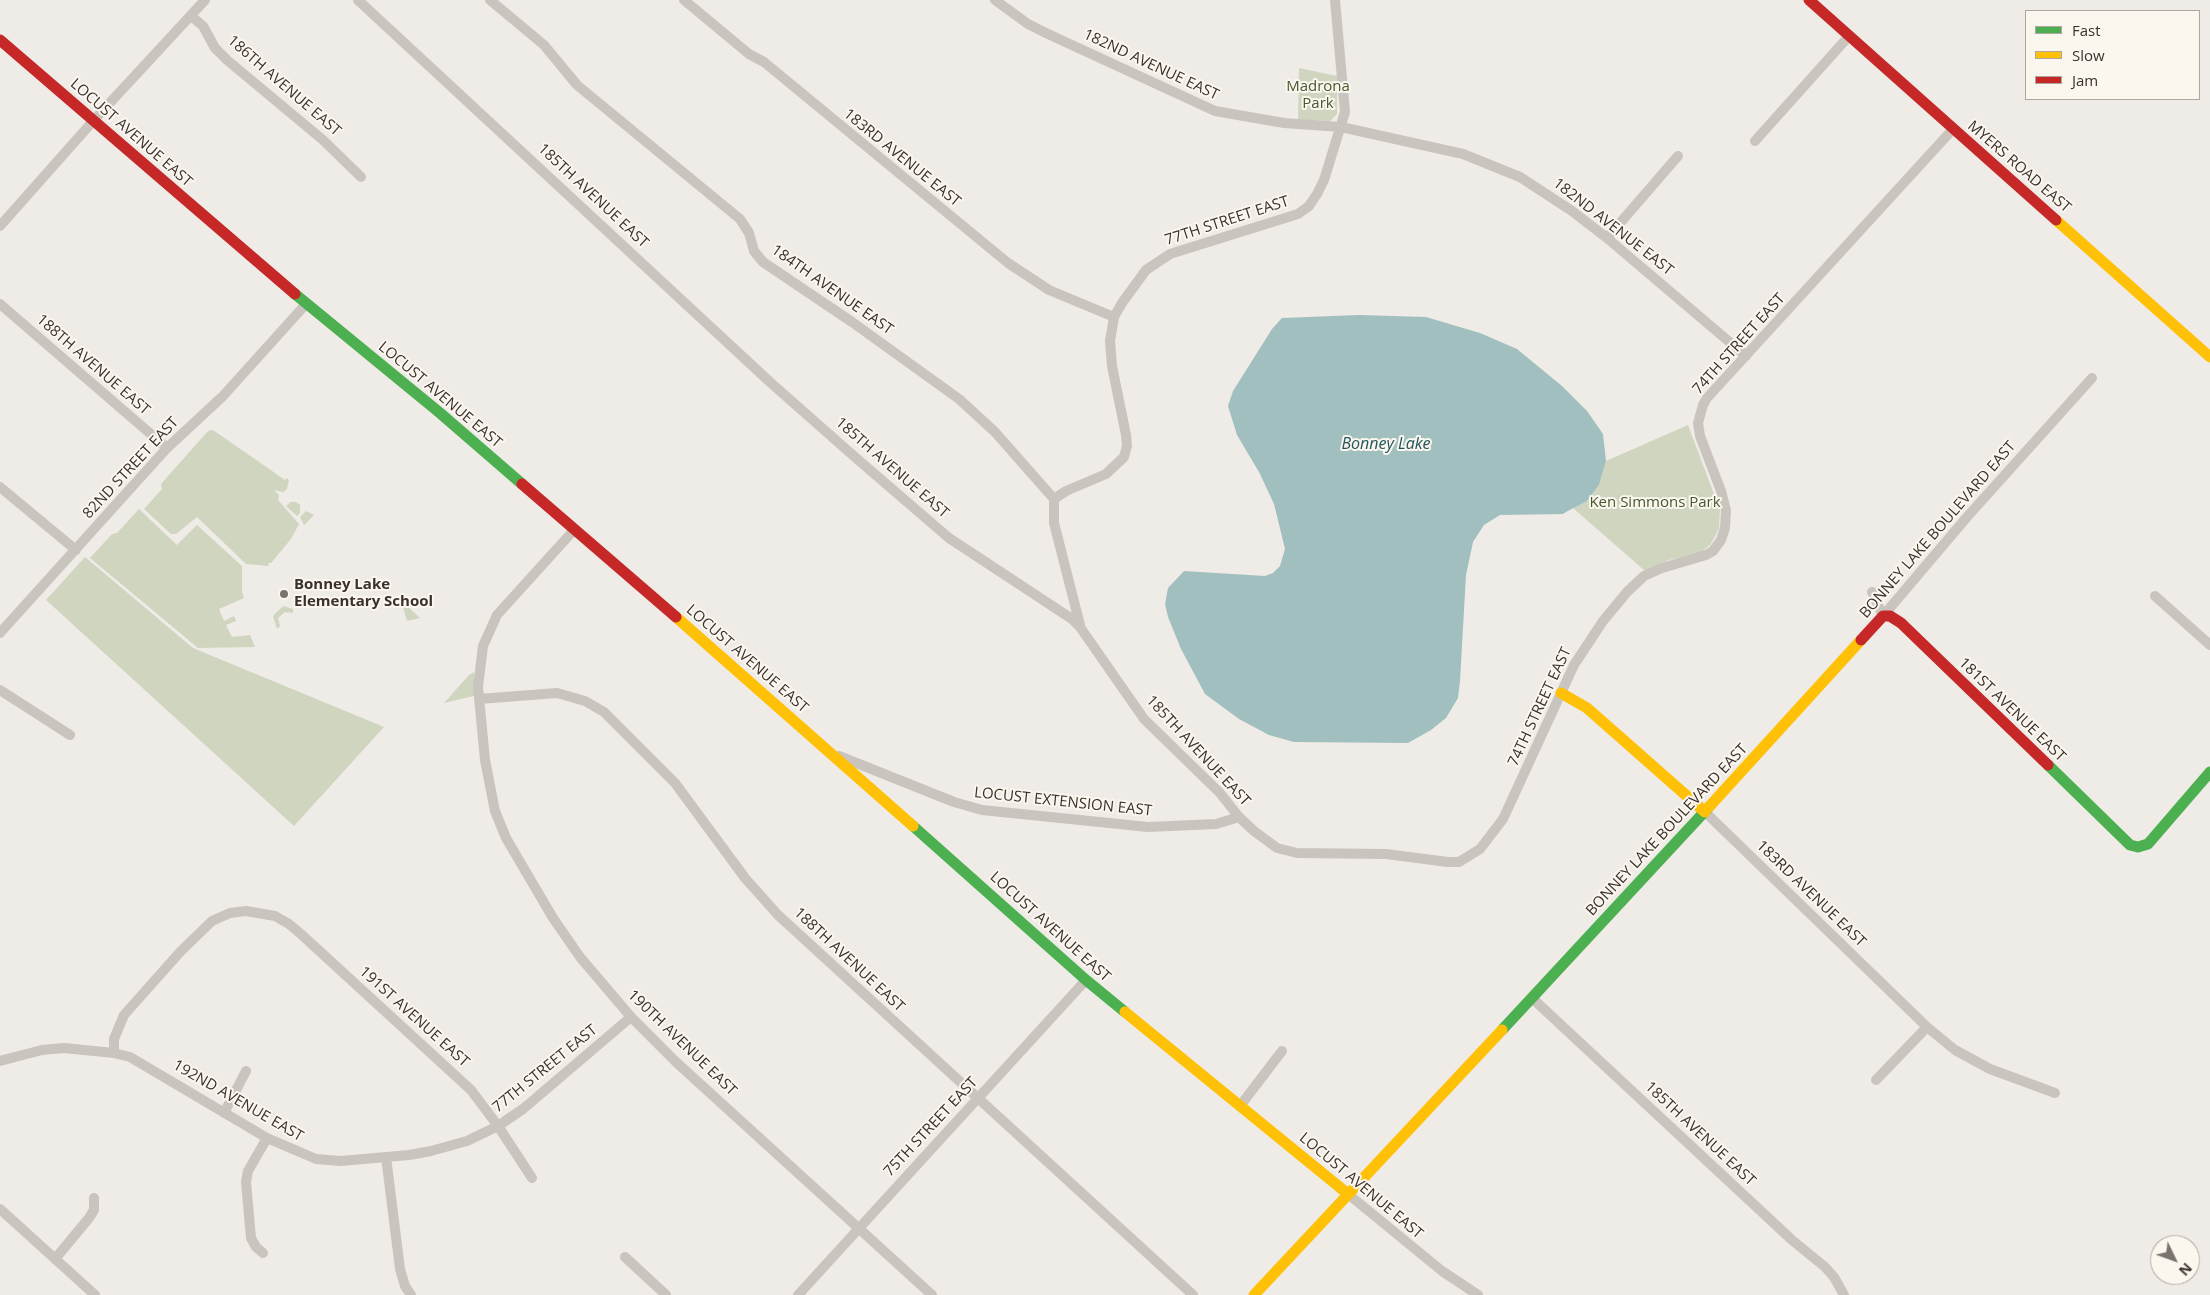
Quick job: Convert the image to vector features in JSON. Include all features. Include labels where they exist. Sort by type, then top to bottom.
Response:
[{"type":"street","points":[[0,226],[94,120],[205,0]]},
{"type":"street","name":"185TH AVENUE EAST","points":[[358,0],[771,383],[863,464],[949,538],[1058,609],[1080,627],[1144,719],[1220,793],[1238,817],[1277,848],[1288,852],[1386,854],[1440,861]]},
{"type":"street","name":"184TH AVENUE EAST","points":[[490,0],[544,45],[577,85],[740,220],[749,233],[754,251],[763,262],[852,322],[959,399],[995,432],[1054,499]]},
{"type":"street","name":"183RD AVENUE EAST","points":[[684,0],[749,54],[764,62],[868,150],[1008,263],[1049,290],[1114,317]]},
{"type":"street","name":"182ND AVENUE EAST","points":[[995,0],[1028,24],[1215,111],[1284,123],[1341,127],[1463,154],[1493,164],[1546,192],[1607,238],[1746,356]]},
{"type":"street","name":"77TH STREET EAST","points":[[1054,499],[1066,491],[1106,474],[1120,462],[1126,452],[1126,435],[1110,353],[1110,341],[1114,317],[1136,282],[1146,270],[1160,259],[1225,236],[1286,218],[1306,209],[1314,200],[1324,180],[1345,112],[1335,0]]},
{"type":"street","name":"MYERS ROAD EAST","points":[[1809,0],[2210,357]]},
{"type":"street","name":"186TH AVENUE EAST","points":[[192,16],[203,26],[215,48],[227,60],[323,140],[361,177]]},
{"type":"street","points":[[1756,141],[1849,36]]},
{"type":"street","name":"LOCUST AVENUE EAST","points":[[0,40],[306,304],[440,413],[834,754],[1086,980],[1442,1271],[1478,1295]]},
{"type":"street","name":"74TH STREET EAST","points":[[1440,861],[1459,862],[1467,858],[1480,849],[1503,819],[1574,666],[1603,621],[1635,584],[1644,576],[1662,568],[1684,564],[1706,556],[1713,551],[1721,540],[1725,528],[1726,510],[1721,490],[1700,436],[1698,417],[1707,398],[1953,129]]},
{"type":"street","points":[[1607,238],[1678,156]]},
{"type":"street","name":"188TH AVENUE EAST","points":[[0,304],[167,448]]},
{"type":"street","name":"82ND STREET EAST","points":[[0,632],[167,448],[223,396],[306,304]]},
{"type":"street","name":"BONNEY LAKE BOULEVARD EAST","points":[[1254,1295],[1705,812],[1883,616],[1967,517],[2092,378]]},
{"type":"street","points":[[0,486],[76,550]]},
{"type":"street","points":[[1054,499],[1054,523],[1080,627]]},
{"type":"street","name":"190TH AVENUE EAST","points":[[574,530],[497,615],[483,646],[478,687],[489,788],[495,811],[506,838],[549,912],[580,958],[630,1017],[676,1062],[932,1295]]},
{"type":"street","points":[[1872,592],[1883,616]]},
{"type":"street","points":[[2155,596],[2210,645]]},
{"type":"street","name":"181ST AVENUE EAST","points":[[1883,616],[1890,616],[1901,623],[2130,845],[2138,848],[2148,844],[2210,772]]},
{"type":"street","points":[[0,690],[70,735]]},
{"type":"street","name":"188TH AVENUE EAST","points":[[479,699],[558,693],[585,700],[604,712],[675,783],[745,878],[778,915],[1193,1295]]},
{"type":"street","name":"183RD AVENUE EAST","points":[[1561,693],[1587,708],[1705,812],[1927,1027],[1955,1050],[1978,1064],[2055,1092]]},
{"type":"street","name":"LOCUST EXTENSION EAST","points":[[834,754],[954,802],[982,810],[1148,828],[1216,824],[1238,817]]},
{"type":"street","name":"191ST AVENUE EAST","points":[[114,1053],[114,1039],[124,1015],[180,951],[212,921],[230,913],[248,911],[275,916],[289,924],[302,935],[460,1079],[480,1101],[532,1178]]},
{"type":"street","name":"75TH STREET EAST","points":[[798,1295],[1086,980]]},
{"type":"street","name":"185TH AVENUE EAST","points":[[1532,998],[1785,1234],[1825,1267],[1834,1277],[1844,1295]]},
{"type":"street","name":"77TH STREET EAST","points":[[386,1157],[409,1155],[450,1147],[498,1126],[523,1109],[630,1017]]},
{"type":"street","points":[[1876,1080],[1927,1027]]},
{"type":"street","name":"192ND AVENUE EAST","points":[[1,1057],[64,1048],[114,1053],[138,1061],[267,1138],[316,1159],[341,1161],[386,1157]]},
{"type":"street","points":[[1240,1106],[1282,1051]]},
{"type":"street","points":[[224,1112],[246,1071]]},
{"type":"street","points":[[263,1253],[251,1238],[246,1182],[248,1171],[267,1138]]},
{"type":"street","points":[[386,1157],[400,1269],[405,1286],[411,1295]]},
{"type":"street","points":[[55,1259],[90,1218],[94,1210],[94,1198]]},
{"type":"street","points":[[0,1209],[95,1295]]},
{"type":"street","points":[[624,1257],[666,1295]]},
{"type":"green space","name":"Madrona Park","points":[[1299,68],[1337,76],[1337,114],[1330,121],[1298,120]]},
{"type":"green space","name":"Ken Simmons Park","points":[[1688,425],[1720,510],[1719,529],[1710,545],[1700,553],[1669,560],[1645,571],[1573,508],[1587,501],[1599,485],[1606,461]]},
{"type":"green space","points":[[213,430],[285,480],[287,478],[289,480],[287,489],[283,492],[274,490],[279,495],[278,500],[299,524],[291,539],[271,563],[268,563],[269,566],[246,564],[197,517],[176,534],[171,534],[144,509],[162,489],[161,484],[208,431]]},
{"type":"green space","points":[[291,502],[296,502],[300,505],[300,513],[297,516],[286,506]]},
{"type":"green space","points":[[139,509],[177,545],[197,525],[242,566],[242,592],[244,598],[219,609],[224,621],[234,616],[236,621],[226,625],[232,637],[250,635],[255,647],[198,648],[90,558]]},
{"type":"green space","points":[[306,511],[314,515],[304,525],[300,517]]},
{"type":"green space","points":[[85,557],[193,648],[384,727],[294,826],[46,600]]},
{"type":"green space","points":[[283,606],[293,609],[293,613],[285,612],[278,618],[280,626],[277,629],[273,616]]},
{"type":"green space","points":[[403,607],[408,607],[420,618],[407,621]]},
{"type":"green space","points":[[474,672],[474,696],[444,703],[469,675]]},
{"type":"water","name":"Bonney Lake","points":[[1359,315],[1426,317],[1480,333],[1517,349],[1562,386],[1587,411],[1603,434],[1606,461],[1599,485],[1587,501],[1563,514],[1500,515],[1484,525],[1473,542],[1466,575],[1458,698],[1446,718],[1431,730],[1408,743],[1294,742],[1269,735],[1239,719],[1205,694],[1181,649],[1168,617],[1165,604],[1168,588],[1184,571],[1265,576],[1273,573],[1280,566],[1285,549],[1274,504],[1259,472],[1237,435],[1228,406],[1233,391],[1272,329],[1282,318]]},
{"type":"traffic: fast","points":[[295,294],[440,413],[522,484]]},
{"type":"traffic: fast","points":[[2048,765],[2130,845],[2138,847],[2148,844],[2210,772]]},
{"type":"traffic: fast","points":[[1502,1030],[1708,808]]},
{"type":"traffic: fast","points":[[913,826],[1086,980],[1125,1012]]},
{"type":"traffic: slow","points":[[2056,220],[2210,357]]},
{"type":"traffic: slow","points":[[676,617],[913,826]]},
{"type":"traffic: slow","points":[[1708,808],[1861,640]]},
{"type":"traffic: slow","points":[[1561,693],[1587,708],[1705,812]]},
{"type":"traffic: slow","points":[[1125,1012],[1348,1194]]},
{"type":"traffic: slow","points":[[1254,1295],[1502,1030]]},
{"type":"traffic: jam","points":[[1809,0],[2056,220]]},
{"type":"traffic: jam","points":[[0,40],[295,294]]},
{"type":"traffic: jam","points":[[522,484],[676,617]]},
{"type":"traffic: jam","points":[[1861,640],[1883,616],[1890,616],[1901,623],[2048,765]]},
{"type":"place","name":"Bonney Lake Elementary School","points":[[284,594]]}]
